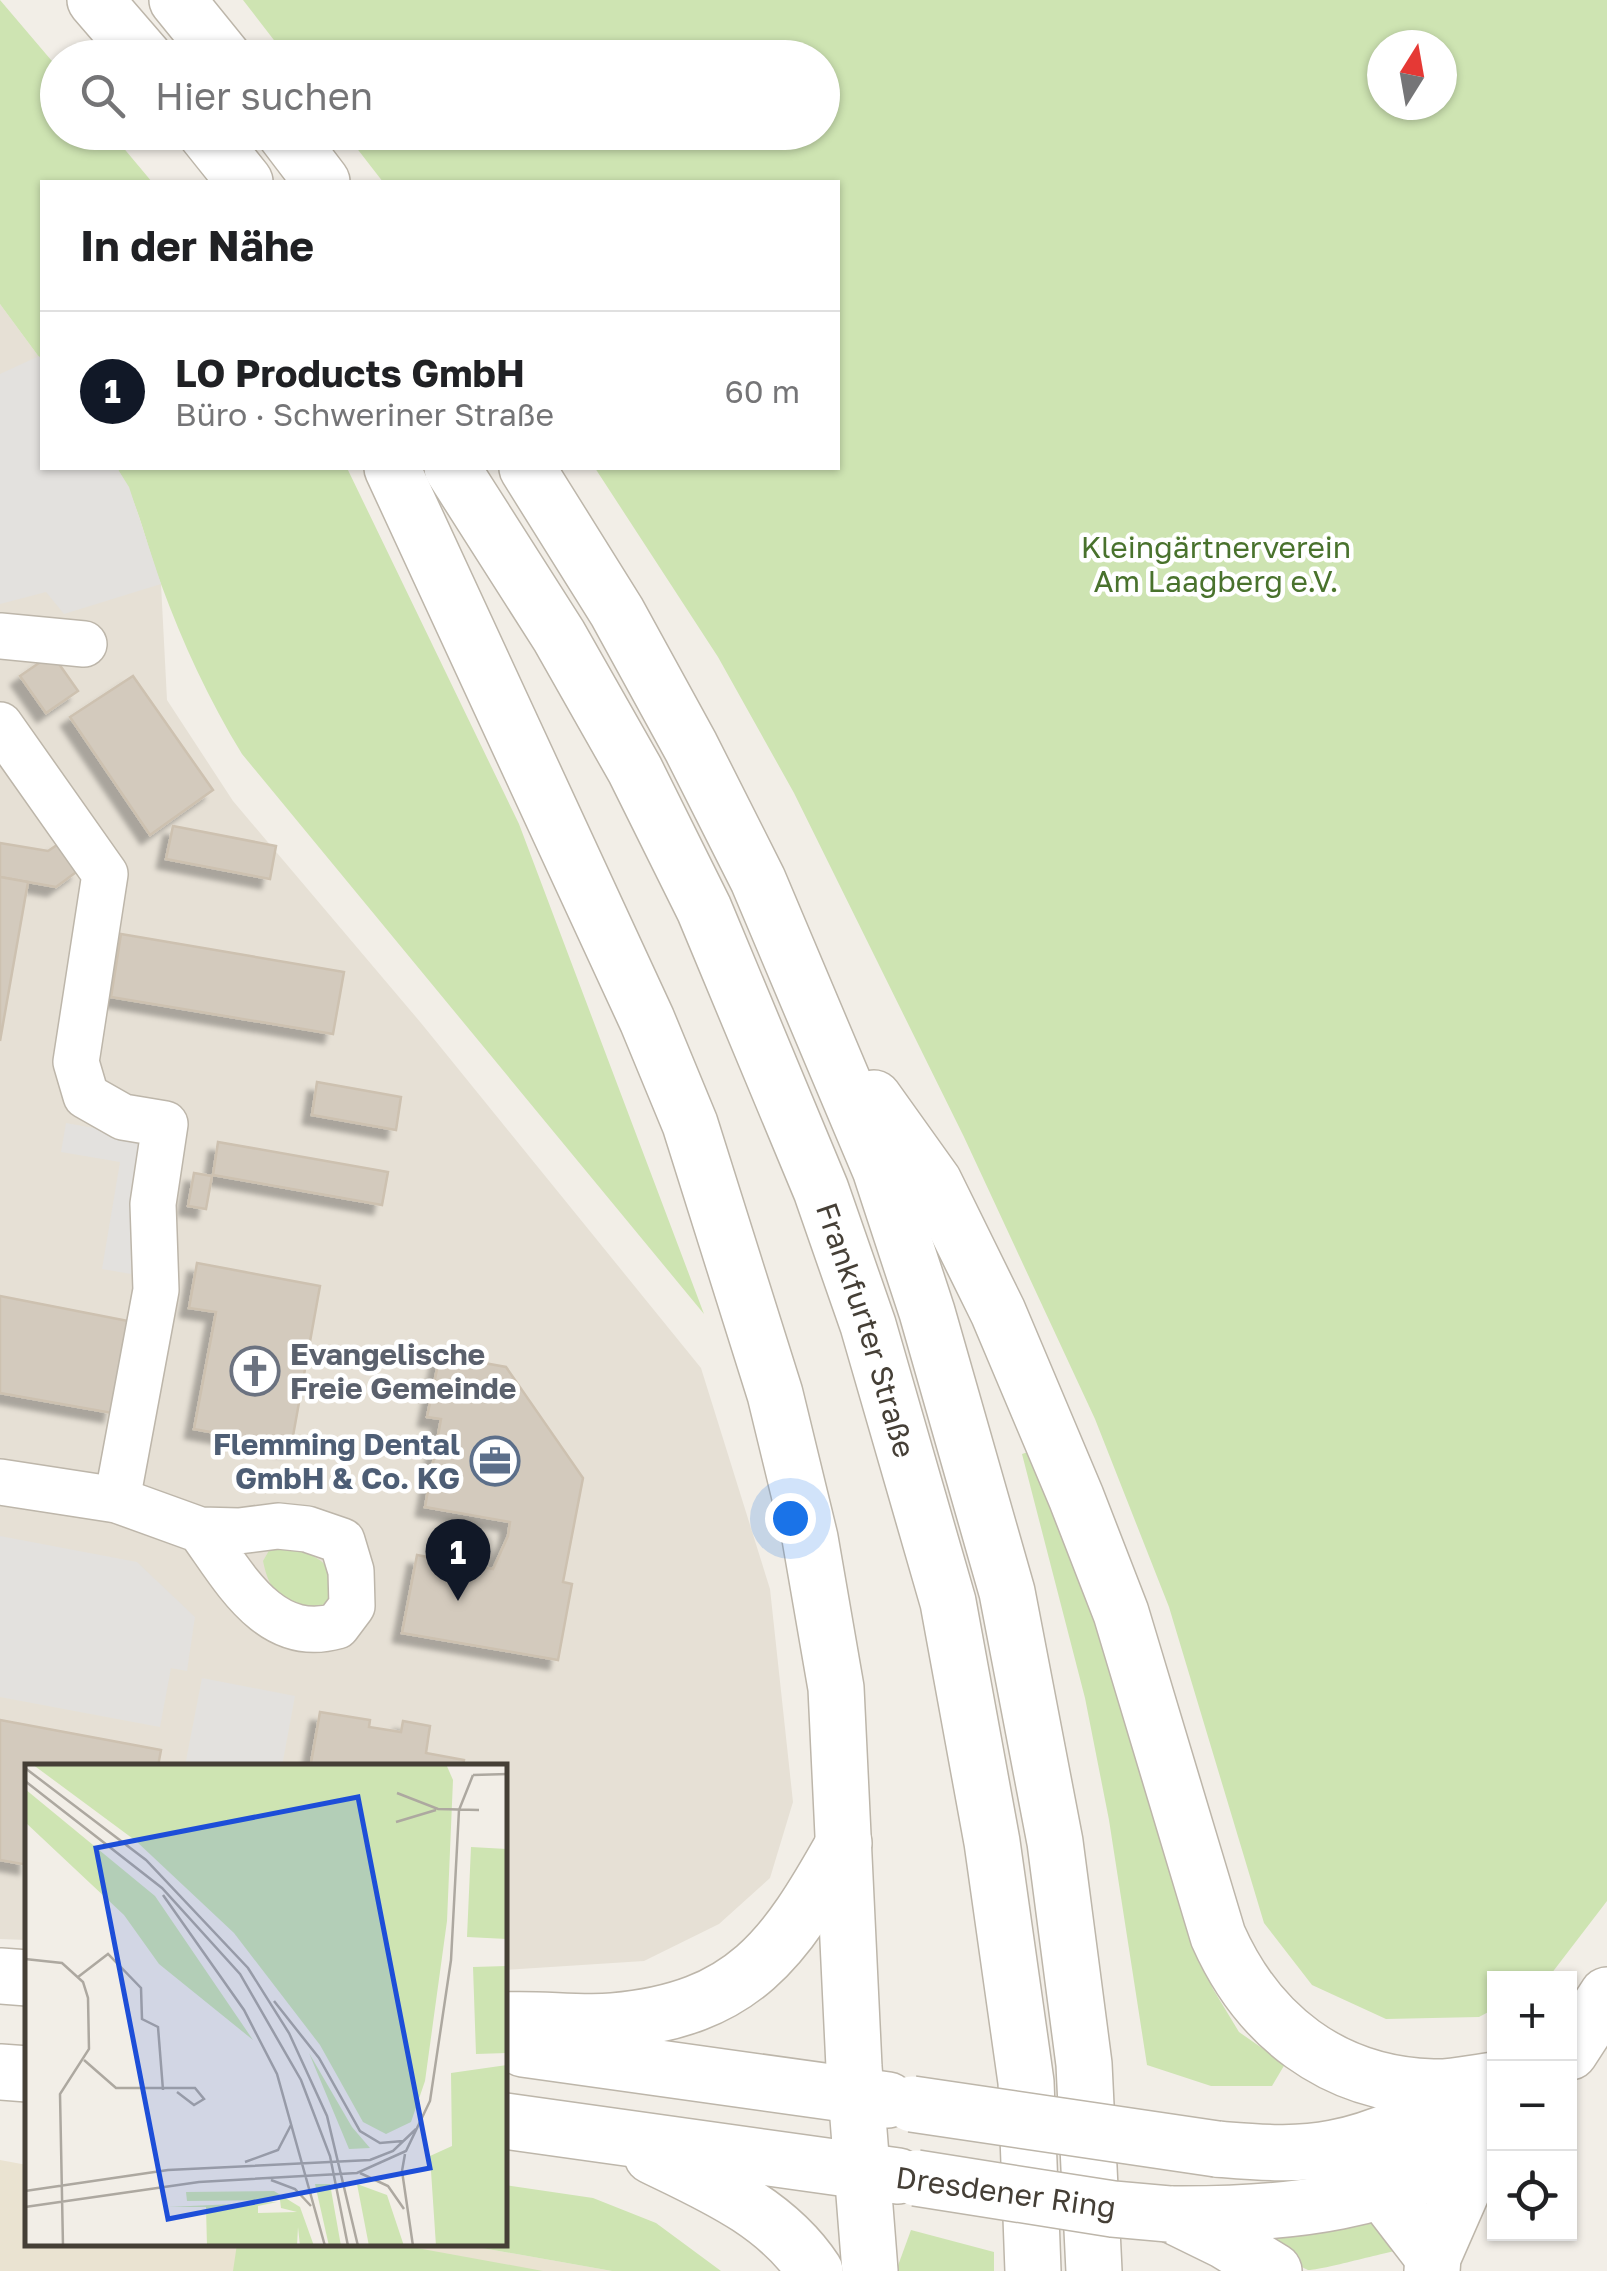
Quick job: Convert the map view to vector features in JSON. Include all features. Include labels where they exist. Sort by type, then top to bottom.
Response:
[{"type":"street","points":[[95,0],[129,40]]},
{"type":"street","points":[[177,0],[209,40]]},
{"type":"street","points":[[220,150],[244,180]]},
{"type":"street","points":[[298,150],[320,180]]},
{"type":"street","points":[[393,470],[647,1020],[690,1124],[775,1394],[810,1538],[836,1688],[856,2095],[870,2271]]},
{"type":"street","name":"Frankfurter Straße","points":[[453,470],[559,636],[635,770],[704,909],[821,1190],[868,1324],[948,1602],[992,1842],[1026,2082],[1033,2271]]},
{"type":"street","name":"Frankfurter Straße","points":[[528,470],[617,612],[691,746],[758,880],[880,1168],[927,1312],[1007,1592],[1055,1842],[1084,2064],[1094,2271]]},
{"type":"street","points":[[0,636],[84,644]]},
{"type":"street","points":[[0,724],[105,874],[76,1062],[86,1096],[123,1117],[164,1124],[154,1204],[156,1290],[117,1500]]},
{"type":"street","points":[[823,1028],[934,1182],[998,1312],[1121,1613],[1218,1936],[1234,1972],[1292,2038],[1338,2066],[1384,2081],[1436,2088],[1487,2081]]},
{"type":"street","points":[[0,1482],[117,1500],[200,1530]]},
{"type":"street","points":[[508,2020],[610,2021],[669,2013],[730,1989],[760,1965],[799,1921],[844,1842]]},
{"type":"street","points":[[0,1976],[25,1978]]},
{"type":"street","points":[[1577,2019],[1607,1995]]},
{"type":"street","points":[[1577,2041],[1607,1995]]},
{"type":"street","points":[[508,2046],[1217,2149],[1260,2152],[1334,2148],[1408,2124],[1487,2084]]},
{"type":"street","points":[[0,2072],[25,2074]]},
{"type":"street","name":"Dresdener Ring","points":[[508,2121],[1169,2214],[1224,2228]]},
{"type":"street","points":[[604,2133],[740,2200],[786,2236],[815,2271]]},
{"type":"street","points":[[1224,2228],[1383,2192],[1434,2170],[1487,2139]]},
{"type":"street","points":[[1433,2264],[1487,2142]]},
{"type":"street","points":[[1334,2148],[1383,2192],[1433,2264]]},
{"type":"street","points":[[1224,2228],[1274,2271]]},
{"type":"shaded area","points":[[0,304],[40,358],[40,470],[118,470],[129,487],[161,584],[167,700],[233,801],[421,1023],[701,1368],[770,1589],[793,1802],[770,1878],[719,1924],[644,1961],[508,1970],[508,1764],[25,1764],[25,1940],[0,1939]]},
{"type":"shaded area","points":[[39,356],[40,470],[118,470],[129,487],[161,584],[64,614],[46,592],[0,604],[0,374]]},
{"type":"shaded area","points":[[66,1123],[154,1139],[131,1274],[102,1269],[120,1162],[61,1152]]},
{"type":"shaded area","points":[[0,1536],[137,1562],[195,1617],[187,1671],[171,1668],[160,1727],[0,1697]]},
{"type":"shaded area","points":[[202,1678],[295,1696],[282,1764],[185,1764]]},
{"type":"shaded area","points":[[0,2160],[25,2165],[25,2246],[471,2246],[612,2271],[0,2271]]},
{"type":"green space","points":[[0,0],[40,47],[40,150],[125,150],[150,180],[40,180],[40,358],[0,304]]},
{"type":"green space","name":"Kleingärtnerverein Am Laagberg e.V.","points":[[243,0],[1607,0],[1607,1901],[1553,1971],[1487,1971],[1487,2013],[1479,2017],[1386,2019],[1312,1985],[1264,1923],[1169,1607],[1095,1419],[964,1137],[794,793],[718,657],[596,470],[840,470],[840,180],[381,180],[358,150],[840,150],[840,40],[274,40]]},
{"type":"green space","points":[[118,470],[348,470],[519,824],[704,1314],[242,754],[188,650]]},
{"type":"green space","points":[[1031,1451],[1104,1627],[1192,1940],[1213,1989],[1239,2032],[1285,2064],[1272,2086],[1211,2086],[1147,2065],[1109,1820],[1085,1698],[1022,1454]]},
{"type":"green space","points":[[286,1546],[314,1556],[330,1572],[333,1593],[324,1604],[310,1611],[273,1588],[263,1561],[271,1547]]},
{"type":"green space","points":[[508,2185],[593,2198],[656,2223],[721,2271],[612,2271],[471,2246],[508,2246]]},
{"type":"green space","points":[[1370,2206],[1405,2249],[1308,2270],[1274,2246],[1278,2221]]},
{"type":"green space","points":[[911,2230],[994,2252],[994,2271],[896,2271]]},
{"type":"green space","points":[[237,2246],[406,2246],[543,2271],[233,2271]]},
{"type":"building","points":[[52,654],[78,691],[46,713],[20,676]]},
{"type":"building","points":[[133,676],[213,790],[150,835],[70,717]]},
{"type":"building","points":[[173,826],[276,846],[270,879],[166,859]]},
{"type":"building","points":[[0,843],[48,851],[60,843],[79,870],[56,887],[0,877]]},
{"type":"building","points":[[0,877],[28,882],[0,1041]]},
{"type":"building","points":[[121,934],[344,972],[333,1034],[111,997]]},
{"type":"building","points":[[317,1082],[401,1097],[396,1130],[312,1115]]},
{"type":"building","points":[[218,1142],[388,1172],[382,1205],[213,1175]]},
{"type":"building","points":[[194,1173],[212,1176],[206,1209],[188,1206]]},
{"type":"building","name":"Evangelische Freie Gemeinde","points":[[197,1263],[320,1286],[291,1447],[194,1429],[216,1312],[189,1308]]},
{"type":"building","points":[[0,1296],[128,1321],[112,1413],[0,1393]]},
{"type":"building","points":[[440,1355],[506,1367],[583,1478],[563,1582],[572,1584],[558,1660],[402,1633],[417,1555],[493,1569],[510,1522],[425,1507],[441,1419],[427,1417]]},
{"type":"building","points":[[320,1712],[370,1720],[369,1727],[401,1732],[403,1721],[430,1726],[426,1753],[464,1760],[463,1764],[311,1763]]},
{"type":"building","points":[[0,1720],[161,1750],[158,1764],[25,1764],[25,1864],[0,1860]]},
{"type":"place","name":"Evangelische Freie Gemeinde","points":[[255,1371]]},
{"type":"place","name":"Flemming Dental GmbH & Co. KG","points":[[495,1461]]},
{"type":"place","name":"LO Products GmbH","points":[[458,1601]]}]
